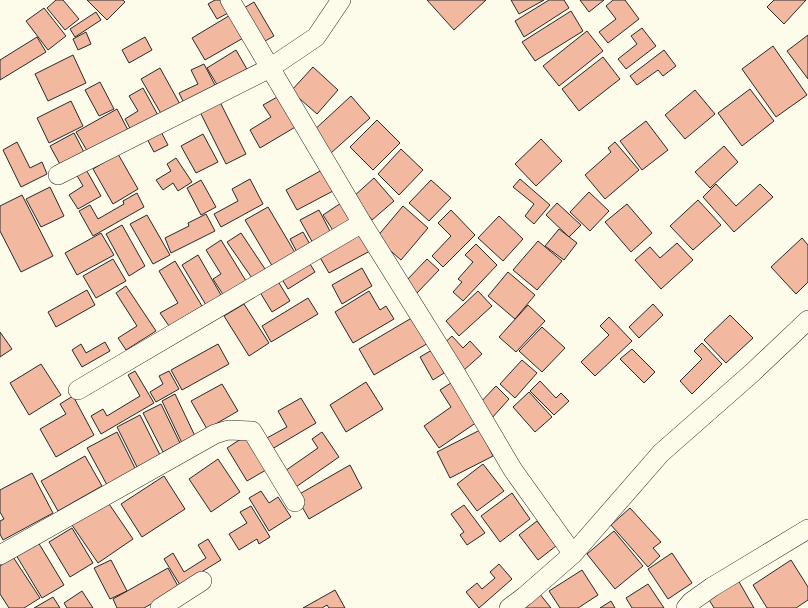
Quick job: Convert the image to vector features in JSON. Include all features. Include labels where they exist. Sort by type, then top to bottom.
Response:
[{"type":"street","points":[[230,0],[362,223],[455,372],[513,470],[573,554]]},
{"type":"street","points":[[58,175],[270,68],[316,37],[342,0]]},
{"type":"street","points":[[78,390],[362,223]]},
{"type":"street","points":[[509,608],[573,554],[661,453],[752,373],[808,320]]},
{"type":"street","points":[[0,555],[215,434],[228,430],[252,431],[295,502]]},
{"type":"street","points":[[686,608],[691,602],[712,587],[808,529]]},
{"type":"street","points":[[160,608],[202,581]]},
{"type":"building","points":[[56,0],[63,0],[79,19],[65,30],[47,8]]},
{"type":"building","points":[[87,0],[123,0],[125,2],[107,20]]},
{"type":"building","points":[[215,0],[220,0],[228,13],[217,19],[208,4]]},
{"type":"building","points":[[427,0],[486,0],[454,30]]},
{"type":"building","points":[[511,0],[544,0],[519,14]]},
{"type":"building","points":[[549,0],[564,0],[569,8],[524,37],[515,21]]},
{"type":"building","points":[[580,0],[604,0],[589,12]]},
{"type":"building","points":[[613,0],[625,0],[639,19],[608,43],[599,32],[616,19],[606,6]]},
{"type":"building","points":[[774,0],[806,0],[784,24],[767,7]]},
{"type":"building","points":[[254,2],[274,36],[258,45],[239,11]]},
{"type":"building","points":[[44,8],[66,36],[48,50],[26,21]]},
{"type":"building","points":[[571,11],[583,31],[535,61],[522,42]]},
{"type":"building","points":[[96,12],[101,20],[75,37],[70,29]]},
{"type":"building","points":[[232,14],[245,37],[205,60],[192,38]]},
{"type":"building","points":[[642,28],[656,46],[626,69],[618,59],[637,44],[631,36]]},
{"type":"building","points":[[587,31],[603,51],[559,86],[543,66]]},
{"type":"building","points":[[86,32],[91,44],[78,50],[73,39]]},
{"type":"building","points":[[808,35],[808,79],[787,51]]},
{"type":"building","points":[[37,37],[46,52],[0,80],[0,60]]},
{"type":"building","points":[[145,37],[152,50],[129,63],[122,50]]},
{"type":"building","points":[[773,46],[807,95],[776,117],[742,69]]},
{"type":"building","points":[[236,50],[248,71],[219,88],[207,68]]},
{"type":"building","points":[[664,50],[676,66],[663,76],[658,70],[637,85],[630,76]]},
{"type":"building","points":[[73,55],[86,83],[48,101],[35,74]]},
{"type":"building","points":[[603,57],[620,79],[579,111],[562,89]]},
{"type":"building","points":[[204,64],[216,87],[184,103],[179,93],[198,84],[191,70]]},
{"type":"building","points":[[313,67],[338,90],[317,114],[291,91]]},
{"type":"building","points":[[160,68],[181,106],[163,117],[141,79]]},
{"type":"building","points":[[100,82],[114,109],[99,116],[85,90]]},
{"type":"building","points":[[143,88],[159,117],[132,132],[125,119],[138,111],[129,96]]},
{"type":"building","points":[[750,89],[774,121],[742,146],[718,113]]},
{"type":"building","points":[[695,90],[715,114],[685,139],[665,115]]},
{"type":"building","points":[[279,96],[297,126],[260,148],[250,130],[271,117],[263,105]]},
{"type":"building","points":[[351,96],[370,118],[331,153],[312,132]]},
{"type":"building","points":[[218,98],[246,154],[226,164],[198,108]]},
{"type":"building","points":[[71,101],[83,126],[49,143],[37,118]]},
{"type":"building","points":[[117,109],[129,132],[89,154],[76,132]]},
{"type":"building","points":[[377,120],[400,143],[373,170],[350,147]]},
{"type":"building","points":[[646,121],[668,150],[642,170],[620,141]]},
{"type":"building","points":[[160,130],[168,145],[154,152],[146,137]]},
{"type":"building","points":[[74,133],[86,156],[62,168],[50,146]]},
{"type":"building","points":[[203,134],[218,162],[196,173],[181,146]]},
{"type":"building","points":[[541,139],[562,161],[536,186],[515,164]]},
{"type":"building","points":[[17,142],[30,168],[42,162],[47,174],[21,187],[3,150]]},
{"type":"building","points":[[615,142],[639,170],[605,199],[585,175],[611,152],[608,148]]},
{"type":"building","points":[[724,146],[738,162],[710,188],[695,172]]},
{"type":"building","points":[[401,149],[423,170],[399,195],[378,174]]},
{"type":"building","points":[[118,154],[138,189],[113,204],[93,169]]},
{"type":"building","points":[[176,158],[192,182],[178,191],[173,183],[163,190],[156,180],[171,171],[167,164]]},
{"type":"building","points":[[84,166],[101,196],[78,209],[69,195],[83,186],[75,172]]},
{"type":"building","points":[[322,170],[333,191],[297,210],[286,190]]},
{"type":"building","points":[[374,178],[394,201],[372,220],[353,197]]},
{"type":"building","points":[[250,179],[263,204],[221,227],[214,214],[238,201],[232,189]]},
{"type":"building","points":[[520,179],[550,205],[534,224],[525,216],[534,204],[513,187]]},
{"type":"building","points":[[201,180],[216,207],[201,215],[187,188]]},
{"type":"building","points":[[431,180],[451,198],[429,221],[409,203]]},
{"type":"building","points":[[716,184],[736,206],[760,184],[773,197],[734,232],[703,197]]},
{"type":"building","points":[[50,187],[64,216],[41,227],[26,199]]},
{"type":"building","points":[[589,192],[609,211],[590,231],[570,212]]},
{"type":"building","points":[[137,193],[144,207],[93,236],[79,211],[90,205],[98,219],[124,204],[123,201]]},
{"type":"building","points":[[22,195],[53,256],[21,272],[0,231],[0,206]]},
{"type":"building","points":[[698,200],[721,225],[693,250],[670,226]]},
{"type":"building","points":[[344,201],[357,221],[336,235],[323,215]]},
{"type":"building","points":[[557,203],[581,225],[569,237],[546,215]]},
{"type":"building","points":[[627,204],[652,233],[631,252],[605,222]]},
{"type":"building","points":[[403,206],[428,228],[401,260],[376,238]]},
{"type":"building","points":[[268,207],[297,256],[274,269],[245,220]]},
{"type":"building","points":[[319,210],[332,235],[314,245],[300,220]]},
{"type":"building","points":[[451,210],[475,235],[443,267],[432,256],[451,236],[438,223]]},
{"type":"building","points":[[206,214],[215,231],[171,253],[165,238],[189,226],[188,223]]},
{"type":"building","points":[[147,215],[170,255],[153,264],[130,224]]},
{"type":"building","points":[[499,216],[523,239],[503,261],[478,238]]},
{"type":"building","points":[[122,225],[145,266],[129,276],[106,234]]},
{"type":"building","points":[[559,229],[577,243],[564,260],[545,246]]},
{"type":"building","points":[[360,231],[370,251],[329,273],[318,254]]},
{"type":"building","points":[[303,232],[311,246],[298,254],[290,239]]},
{"type":"building","points":[[101,233],[114,255],[77,275],[65,253]]},
{"type":"building","points":[[241,233],[267,272],[254,281],[227,242]]},
{"type":"building","points":[[802,238],[808,245],[808,282],[796,294],[771,267]]},
{"type":"building","points":[[221,240],[246,281],[224,296],[213,279],[221,274],[206,250]]},
{"type":"building","points":[[538,241],[562,261],[537,290],[513,270]]},
{"type":"building","points":[[677,243],[693,260],[661,289],[635,260],[650,247],[660,258]]},
{"type":"building","points":[[476,244],[497,265],[463,301],[453,292],[462,282],[458,279],[473,262],[465,255]]},
{"type":"building","points":[[198,255],[221,295],[206,305],[182,265]]},
{"type":"building","points":[[113,259],[126,281],[96,298],[83,276]]},
{"type":"building","points":[[307,259],[315,272],[288,289],[280,276]]},
{"type":"building","points":[[427,259],[439,270],[417,293],[405,282]]},
{"type":"building","points":[[175,261],[202,306],[169,326],[160,313],[178,303],[159,271]]},
{"type":"building","points":[[362,268],[372,286],[342,304],[332,285]]},
{"type":"building","points":[[508,272],[535,295],[515,319],[488,296]]},
{"type":"building","points":[[276,278],[290,301],[272,312],[258,289]]},
{"type":"building","points":[[126,286],[156,331],[126,350],[118,338],[137,326],[116,293]]},
{"type":"building","points":[[87,290],[95,305],[56,327],[48,312]]},
{"type":"building","points":[[369,291],[380,310],[386,306],[394,319],[353,343],[335,312]]},
{"type":"building","points":[[478,291],[492,306],[459,336],[446,321]]},
{"type":"building","points":[[308,298],[318,314],[271,342],[262,326]]},
{"type":"building","points":[[244,304],[269,343],[249,356],[224,316]]},
{"type":"building","points":[[653,304],[663,315],[639,338],[629,327]]},
{"type":"building","points":[[528,305],[545,321],[516,352],[499,337]]},
{"type":"building","points":[[730,315],[753,338],[726,363],[704,340]]},
{"type":"building","points":[[415,316],[430,342],[374,375],[359,349]]},
{"type":"building","points":[[609,317],[632,341],[595,376],[581,362],[609,335],[600,326]]},
{"type":"building","points":[[542,327],[565,348],[542,372],[519,351]]},
{"type":"building","points":[[0,332],[12,349],[0,357]]},
{"type":"building","points":[[452,336],[463,348],[470,341],[482,354],[464,370],[441,346]]},
{"type":"building","points":[[105,342],[110,351],[82,367],[72,350],[81,344],[86,353]]},
{"type":"building","points":[[702,343],[722,364],[692,394],[680,381],[702,359],[694,351]]},
{"type":"building","points":[[218,344],[229,364],[182,390],[171,370]]},
{"type":"building","points":[[632,349],[655,372],[644,383],[620,359]]},
{"type":"building","points":[[432,350],[444,373],[433,380],[420,357]]},
{"type":"building","points":[[522,360],[537,373],[515,398],[500,384]]},
{"type":"building","points":[[41,364],[61,395],[29,415],[10,383]]},
{"type":"building","points":[[135,371],[154,403],[101,434],[91,416],[103,409],[107,416],[140,396],[128,375]]},
{"type":"building","points":[[169,371],[179,389],[156,402],[150,392],[163,384],[159,376]]},
{"type":"building","points":[[454,381],[480,420],[439,448],[424,426],[451,407],[440,390]]},
{"type":"building","points":[[540,381],[556,398],[561,393],[569,401],[554,415],[530,391]]},
{"type":"building","points":[[366,382],[383,409],[346,432],[330,405]]},
{"type":"building","points":[[222,384],[238,411],[207,429],[191,401]]},
{"type":"building","points":[[496,386],[509,399],[491,419],[477,406]]},
{"type":"building","points":[[529,392],[552,417],[535,432],[513,407]]},
{"type":"building","points":[[175,394],[195,436],[182,443],[162,401]]},
{"type":"building","points":[[73,396],[94,435],[56,457],[40,429],[66,414],[60,404]]},
{"type":"building","points":[[301,398],[316,423],[272,449],[265,439],[287,427],[278,411]]},
{"type":"building","points":[[161,404],[180,443],[163,452],[143,413]]},
{"type":"building","points":[[140,415],[160,455],[137,467],[117,427]]},
{"type":"building","points":[[480,430],[493,456],[450,478],[437,452]]},
{"type":"building","points":[[117,432],[136,470],[107,485],[87,448]]},
{"type":"building","points":[[322,432],[339,457],[293,489],[282,473],[318,448],[312,439]]},
{"type":"building","points":[[250,433],[271,467],[247,481],[227,448]]},
{"type":"building","points":[[85,456],[102,486],[58,511],[41,481]]},
{"type":"building","points":[[218,459],[240,492],[211,512],[189,479]]},
{"type":"building","points":[[483,464],[504,491],[477,511],[457,484]]},
{"type":"building","points":[[350,465],[362,488],[309,519],[296,496]]},
{"type":"building","points":[[32,473],[53,513],[3,540],[0,534],[0,521],[4,519],[0,512],[0,490]]},
{"type":"building","points":[[164,476],[185,509],[142,537],[121,504]]},
{"type":"building","points":[[261,491],[269,503],[278,497],[291,517],[269,531],[249,498]]},
{"type":"building","points":[[512,493],[530,519],[500,542],[481,516]]},
{"type":"building","points":[[107,501],[133,539],[98,563],[72,525]]},
{"type":"building","points":[[464,505],[485,533],[467,545],[460,535],[464,532],[451,514]]},
{"type":"building","points":[[251,506],[270,537],[259,544],[257,539],[239,550],[229,534],[247,523],[240,512]]},
{"type":"building","points":[[630,508],[661,542],[653,548],[660,556],[648,567],[611,525]]},
{"type":"building","points":[[537,521],[556,546],[538,560],[519,535]]},
{"type":"building","points":[[72,528],[93,563],[70,577],[49,542]]},
{"type":"building","points":[[614,531],[643,566],[615,589],[587,554]]},
{"type":"building","points":[[208,539],[221,560],[180,585],[164,559],[173,553],[184,572],[206,558],[198,545]]},
{"type":"building","points":[[38,542],[64,585],[42,598],[16,555]]},
{"type":"building","points":[[672,553],[692,583],[668,599],[648,569]]},
{"type":"building","points":[[13,557],[40,598],[24,608],[9,608],[0,594],[0,566]]},
{"type":"building","points":[[111,560],[127,591],[110,599],[94,568]]},
{"type":"building","points":[[791,560],[808,587],[808,600],[796,608],[767,608],[753,585]]},
{"type":"building","points":[[499,564],[512,579],[479,608],[466,592],[477,583],[482,589],[495,578],[490,572]]},
{"type":"building","points":[[168,568],[179,588],[144,608],[117,608],[113,599]]},
{"type":"building","points":[[582,570],[598,595],[578,608],[560,608],[549,591]]},
{"type":"building","points":[[738,580],[754,608],[714,608],[708,598]]},
{"type":"building","points":[[648,584],[664,608],[632,608],[626,598]]},
{"type":"building","points":[[335,590],[345,608],[329,608],[327,605],[322,608],[303,608]]},
{"type":"building","points":[[82,591],[93,608],[67,608],[64,603]]},
{"type":"building","points":[[539,593],[551,608],[521,608]]},
{"type":"building","points":[[53,597],[60,608],[34,608]]},
{"type":"building","points":[[611,601],[615,608],[600,608]]}]
